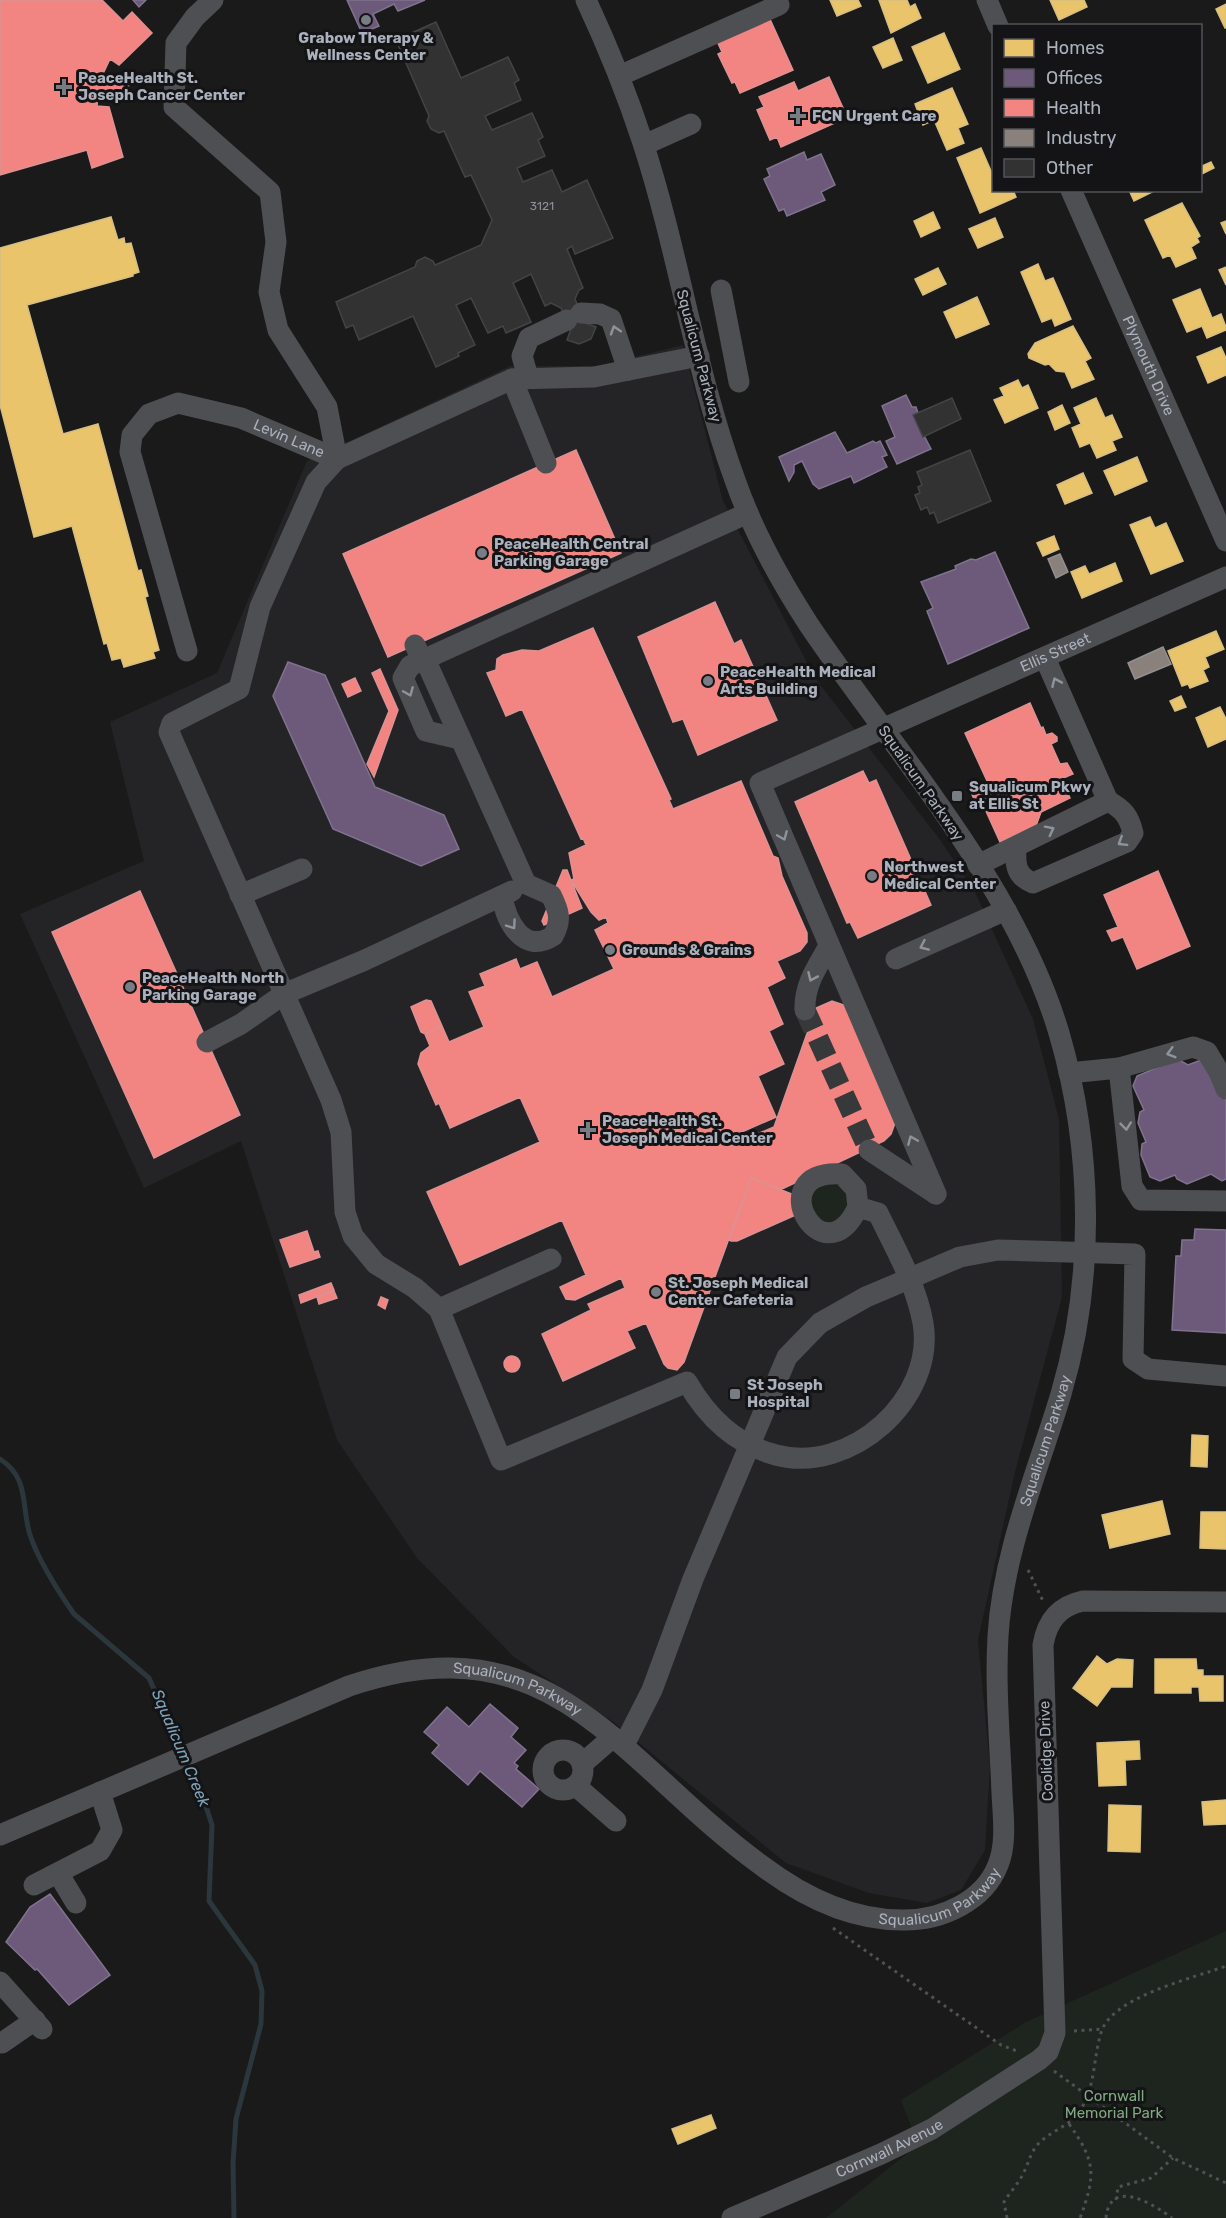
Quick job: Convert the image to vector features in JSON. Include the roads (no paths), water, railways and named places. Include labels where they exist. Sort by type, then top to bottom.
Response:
[{"type":"street","points":[[213,0],[195,17],[176,43],[174,107],[270,192],[276,242],[269,292],[278,330],[327,407],[337,459],[316,482],[260,607],[239,689],[172,723],[169,732],[331,1100],[341,1132],[345,1212],[353,1236],[376,1264],[415,1288],[439,1309],[501,1460],[687,1382],[702,1407],[722,1428],[750,1445],[777,1455],[806,1458],[832,1452],[863,1438],[890,1420],[909,1396],[917,1376],[923,1324],[910,1278],[878,1213],[858,1207]]},
{"type":"street","name":"Squalicum Parkway","points":[[0,1834],[375,1677],[405,1671],[448,1668],[488,1670],[533,1685],[583,1714],[619,1741],[753,1860],[779,1879],[826,1904],[852,1912],[908,1920],[945,1913],[964,1904],[991,1880],[1003,1851],[998,1637],[1011,1551],[1063,1386],[1082,1289],[1084,1183],[1080,1138],[1069,1073],[1047,998],[1006,910],[978,865],[789,596],[748,513],[729,461],[698,352],[644,145],[619,76],[586,0]]},
{"type":"street","points":[[619,76],[779,5],[776,0]]},
{"type":"street","points":[[987,0],[997,24]]},
{"type":"street","points":[[644,145],[691,124]]},
{"type":"street","name":"Plymouth Drive","points":[[1072,192],[1226,541]]},
{"type":"street","points":[[721,290],[739,382]]},
{"type":"street","points":[[546,463],[520,378],[522,356],[529,338],[574,317],[600,314],[611,319],[628,370]]},
{"type":"street","name":"Levin Lane","points":[[187,651],[130,452],[132,435],[149,414],[178,403],[241,418],[337,459],[520,378],[594,377],[698,352],[729,339]]},
{"type":"street","points":[[502,896],[505,913],[511,927],[525,939],[536,942],[553,936],[558,927],[559,912],[551,896],[526,884],[460,739],[426,732],[403,678],[410,666],[421,655],[748,513]]},
{"type":"street","name":"Ellis Street","points":[[830,946],[760,783],[1226,578]]},
{"type":"street","points":[[1016,847],[1015,866],[1022,878],[1033,883],[1127,842],[1133,833],[1130,820],[1122,808],[1108,801],[1045,658]]},
{"type":"street","points":[[978,865],[1108,801]]},
{"type":"street","points":[[240,895],[302,869]]},
{"type":"street","points":[[207,1042],[241,1024],[284,994],[365,960],[526,884]]},
{"type":"street","points":[[896,959],[1006,910]]},
{"type":"street","points":[[805,1010],[804,1000],[810,977],[830,946]]},
{"type":"street","points":[[830,946],[936,1194],[869,1150]]},
{"type":"street","points":[[1069,1073],[1119,1068],[1193,1047],[1207,1052],[1226,1089]]},
{"type":"street","points":[[1119,1068],[1132,1186],[1141,1200],[1226,1201]]},
{"type":"street","points":[[582,1764],[619,1741],[652,1690],[693,1579],[787,1357],[820,1323],[866,1297],[960,1257],[998,1250],[1136,1254],[1133,1359],[1148,1370],[1226,1376]]},
{"type":"street","points":[[439,1309],[551,1259]]},
{"type":"street","name":"Coolidge Drive","points":[[1039,2060],[1047,2052],[1055,2033],[1043,1645],[1048,1623],[1062,1609],[1083,1601],[1226,1602]]},
{"type":"street","points":[[566,1750],[577,1756],[582,1764],[583,1775],[576,1786],[563,1790],[551,1786],[543,1776],[544,1763],[553,1753],[566,1750]]},
{"type":"street","points":[[576,1786],[616,1821]]},
{"type":"street","points":[[34,1885],[100,1851],[112,1830],[100,1792]]},
{"type":"street","points":[[58,1873],[76,1903]]},
{"type":"street","points":[[0,1982],[38,2024],[2,2043]]},
{"type":"street","name":"Cornwall Avenue","points":[[732,2218],[909,2141],[953,2116],[1039,2060]]},
{"type":"waterway","name":"Squalicum Creek","points":[[0,1459],[10,1467],[20,1484],[30,1535],[38,1556],[55,1586],[74,1614],[149,1678],[182,1752]]},
{"type":"waterway","name":"Squalicum Creek","points":[[186,1760],[202,1794],[212,1825],[209,1901],[255,1965],[262,1991],[261,2024],[236,2119],[233,2163],[234,2218]]},
{"type":"tunnel","points":[[805,1010],[869,1150]]},
{"type":"place","name":"Grabow Therapy & Wellness Center","points":[[366,20]]},
{"type":"place","name":"PeaceHealth St. Joseph Cancer Center","points":[[64,87]]},
{"type":"place","name":"FCN Urgent Care","points":[[798,116]]},
{"type":"place","name":"PeaceHealth Central Parking Garage","points":[[482,553]]},
{"type":"place","name":"PeaceHealth Medical Arts Building","points":[[708,681]]},
{"type":"place","name":"Squalicum Pkwy at Ellis St","points":[[957,796]]},
{"type":"place","name":"Northwest Medical Center","points":[[872,876]]},
{"type":"place","name":"Grounds & Grains","points":[[610,950]]},
{"type":"place","name":"PeaceHealth North Parking Garage","points":[[130,987]]},
{"type":"place","name":"PeaceHealth St. Joseph Medical Center","points":[[588,1130]]},
{"type":"place","name":"St. Joseph Medical Center Cafeteria","points":[[656,1292]]},
{"type":"place","name":"St Joseph Hospital","points":[[735,1394]]},
{"type":"park label","name":"Cornwall Memorial Park","points":[[1114,2104]]}]
